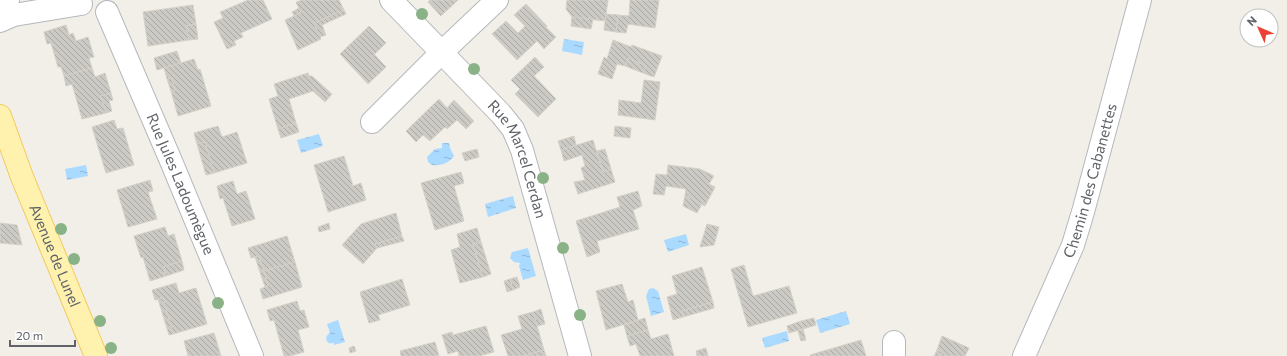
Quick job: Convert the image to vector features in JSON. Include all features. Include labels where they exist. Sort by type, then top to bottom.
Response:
[{"type":"main road","name":"Avenue de Lunel","points":[[0,116],[22,177],[96,356]]},
{"type":"main road","name":"Avenue de Lunel","points":[[0,135],[22,177]]},
{"type":"street","points":[[0,2],[8,0]]},
{"type":"street","name":"Rue Marcel Cerdan","points":[[392,0],[501,114],[513,130],[522,150],[580,356]]},
{"type":"street","points":[[372,122],[442,52],[497,0]]},
{"type":"street","name":"Chemin des Cabanettes","points":[[1024,356],[1073,245],[1140,0]]},
{"type":"street","points":[[0,21],[14,15],[81,2],[88,11],[94,14],[102,14],[112,6]]},
{"type":"street","name":"Rue Jules Ladoumègue","points":[[112,6],[171,161],[252,356]]},
{"type":"water","points":[[564,39],[584,42],[582,55],[562,51]]},
{"type":"water","points":[[319,134],[323,146],[301,153],[297,140]]},
{"type":"water","points":[[442,143],[449,143],[454,156],[444,164],[432,165],[428,162],[427,157],[435,149],[442,148]]},
{"type":"water","points":[[86,165],[88,176],[67,180],[65,169]]},
{"type":"water","points":[[513,196],[516,208],[488,217],[485,204]]},
{"type":"water","points":[[686,234],[689,245],[668,252],[664,240]]},
{"type":"water","points":[[528,248],[536,276],[523,280],[519,266],[520,263],[514,262],[510,258],[512,252]]},
{"type":"water","points":[[653,288],[658,291],[664,312],[651,316],[646,296],[649,289]]},
{"type":"water","points":[[846,311],[850,324],[820,333],[816,320]]},
{"type":"water","points":[[338,320],[345,342],[334,345],[334,343],[328,343],[326,340],[328,334],[330,333],[327,324]]},
{"type":"water","points":[[787,331],[789,341],[765,348],[762,338]]},
{"type":"building","points":[[248,0],[263,0],[272,19],[241,33],[243,37],[234,41],[236,45],[227,49],[214,22],[223,18],[220,12]]},
{"type":"building","points":[[302,0],[339,0],[344,10],[314,23],[321,39],[298,50],[285,20],[301,13],[296,2]]},
{"type":"building","points":[[430,0],[458,0],[441,16],[428,2]]},
{"type":"building","points":[[567,0],[608,0],[605,21],[572,17],[566,9]]},
{"type":"building","points":[[630,0],[659,0],[655,28],[628,24],[626,33],[616,32],[618,15],[629,16]]},
{"type":"building","points":[[526,4],[556,37],[544,49],[537,41],[517,60],[492,34],[506,21],[518,33],[525,26],[514,15]]},
{"type":"building","points":[[193,5],[196,24],[186,26],[189,40],[148,46],[143,12]]},
{"type":"building","points":[[299,8],[301,13],[294,16],[292,12]]},
{"type":"building","points":[[344,10],[346,14],[322,25],[326,35],[320,37],[314,23]]},
{"type":"building","points":[[606,14],[618,15],[616,32],[604,30]]},
{"type":"building","points":[[572,17],[593,19],[591,29],[571,26]]},
{"type":"building","points":[[196,24],[198,39],[189,40],[186,26]]},
{"type":"building","points":[[66,25],[69,35],[73,33],[76,41],[88,37],[94,57],[89,58],[92,68],[64,76],[61,67],[58,67],[51,43],[47,44],[44,32]]},
{"type":"building","points":[[369,26],[386,43],[371,58],[383,70],[368,84],[340,54]]},
{"type":"building","points":[[613,40],[662,56],[654,77],[643,73],[646,66],[628,58],[625,66],[617,64],[612,79],[598,74],[604,57],[607,59]]},
{"type":"building","points":[[177,51],[181,63],[157,70],[154,58]]},
{"type":"building","points":[[374,54],[386,67],[383,70],[371,58]]},
{"type":"building","points":[[535,57],[544,67],[534,76],[556,99],[538,117],[515,94],[520,89],[511,80]]},
{"type":"building","points":[[628,58],[646,66],[643,73],[625,66]]},
{"type":"building","points":[[194,59],[198,70],[200,69],[211,106],[178,116],[171,91],[175,90],[172,78],[167,79],[164,68]]},
{"type":"building","points":[[92,68],[95,77],[105,73],[111,93],[101,96],[106,113],[82,119],[72,84],[66,86],[64,76]]},
{"type":"building","points":[[308,73],[309,76],[312,76],[332,94],[325,102],[313,91],[289,99],[296,123],[278,129],[269,99],[278,96],[274,84]]},
{"type":"building","points":[[172,78],[175,90],[171,91],[167,79]]},
{"type":"building","points":[[644,80],[660,82],[655,120],[618,115],[619,100],[641,103]]},
{"type":"building","points":[[111,93],[113,100],[109,101],[112,111],[106,113],[101,96]]},
{"type":"building","points":[[439,99],[447,108],[454,100],[474,121],[466,129],[457,120],[447,129],[445,127],[430,141],[423,135],[416,142],[406,131]]},
{"type":"building","points":[[114,120],[117,129],[123,128],[134,165],[106,173],[92,127]]},
{"type":"building","points":[[296,123],[299,132],[281,138],[278,129]]},
{"type":"building","points":[[218,126],[222,137],[237,132],[247,163],[214,173],[205,142],[197,144],[194,133]]},
{"type":"building","points":[[615,126],[631,128],[630,138],[614,136]]},
{"type":"building","points":[[574,136],[576,145],[561,150],[558,141]]},
{"type":"building","points":[[593,140],[603,172],[611,169],[615,182],[578,194],[574,182],[585,180],[581,168],[585,166],[582,155],[564,161],[561,150]]},
{"type":"building","points":[[205,142],[214,173],[206,175],[197,144]]},
{"type":"building","points":[[477,149],[479,157],[465,161],[462,153]]},
{"type":"building","points":[[605,149],[611,169],[603,172],[597,151]]},
{"type":"building","points":[[344,156],[353,186],[361,183],[366,200],[328,212],[314,165]]},
{"type":"building","points":[[668,165],[700,169],[714,176],[709,184],[715,187],[705,206],[685,195],[686,189],[666,186],[664,195],[653,194],[656,174],[667,175]]},
{"type":"building","points":[[461,172],[464,183],[454,186],[464,221],[435,230],[421,183]]},
{"type":"building","points":[[150,180],[153,191],[148,192],[157,219],[128,227],[117,190]]},
{"type":"building","points":[[233,181],[237,194],[246,191],[255,219],[232,226],[223,198],[220,199],[217,186]]},
{"type":"building","points":[[638,191],[642,206],[633,210],[639,229],[597,241],[600,252],[587,257],[576,221],[620,207],[617,197]]},
{"type":"building","points":[[685,195],[702,204],[697,213],[683,206]]},
{"type":"building","points":[[396,213],[402,236],[375,244],[377,248],[363,264],[342,245],[361,224]]},
{"type":"building","points":[[0,223],[17,225],[22,245],[0,243]]},
{"type":"building","points":[[329,223],[330,229],[319,232],[318,227]]},
{"type":"building","points":[[707,224],[719,227],[714,245],[700,247]]},
{"type":"building","points":[[165,227],[168,236],[174,234],[182,261],[163,267],[166,276],[150,281],[143,257],[141,258],[134,236]]},
{"type":"building","points":[[477,228],[481,242],[473,244],[483,277],[460,283],[451,250],[460,247],[457,234]]},
{"type":"building","points":[[287,236],[295,262],[264,271],[259,256],[251,258],[248,248]]},
{"type":"building","points":[[402,236],[404,241],[377,248],[375,244]]},
{"type":"building","points":[[481,242],[491,274],[483,277],[473,244]]},
{"type":"building","points":[[259,256],[264,271],[260,272],[255,257]]},
{"type":"building","points":[[182,261],[184,270],[166,276],[163,267]]},
{"type":"building","points":[[295,262],[302,287],[263,299],[260,289],[268,286],[264,271]]},
{"type":"building","points":[[744,265],[753,296],[789,286],[797,313],[748,327],[731,269]]},
{"type":"building","points":[[702,267],[713,302],[682,311],[683,317],[673,320],[667,297],[677,294],[672,276]]},
{"type":"building","points":[[264,271],[268,286],[265,287],[260,272]]},
{"type":"building","points":[[517,277],[520,287],[513,290],[510,279]]},
{"type":"building","points":[[402,279],[410,305],[378,315],[380,320],[369,323],[360,292]]},
{"type":"building","points":[[510,279],[513,290],[507,292],[504,281]]},
{"type":"building","points":[[176,283],[179,293],[196,288],[207,324],[173,334],[163,298],[155,300],[152,290]]},
{"type":"building","points":[[622,284],[628,302],[633,300],[638,320],[606,330],[596,291]]},
{"type":"building","points":[[163,298],[173,334],[169,335],[158,299]]},
{"type":"building","points":[[297,301],[300,311],[304,310],[309,327],[298,330],[304,352],[284,356],[274,320],[270,321],[267,310]]},
{"type":"building","points":[[713,302],[714,308],[683,317],[682,311]]},
{"type":"building","points":[[541,309],[545,324],[537,326],[533,312]]},
{"type":"building","points":[[533,312],[544,350],[523,356],[508,356],[501,335],[522,329],[518,316]]},
{"type":"building","points":[[645,318],[648,330],[627,336],[624,325]]},
{"type":"building","points":[[814,318],[816,325],[803,329],[801,321]]},
{"type":"building","points":[[801,321],[803,329],[789,333],[787,326]]},
{"type":"building","points":[[486,326],[494,352],[479,356],[459,356],[458,351],[448,354],[442,335],[452,332],[453,335]]},
{"type":"building","points":[[803,329],[806,340],[801,341],[798,331]]},
{"type":"building","points":[[648,330],[651,339],[668,334],[674,356],[640,356],[636,344],[630,346],[627,336]]},
{"type":"building","points":[[214,333],[221,356],[188,356],[184,341]]},
{"type":"building","points":[[942,336],[969,348],[965,356],[940,356],[942,352],[937,350]]},
{"type":"building","points":[[861,340],[866,356],[810,355]]},
{"type":"building","points":[[435,342],[439,356],[401,356],[400,351]]},
{"type":"building","points":[[354,346],[356,351],[350,353],[349,348]]},
{"type":"building","points":[[706,348],[708,356],[697,356],[696,351]]},
{"type":"building","points":[[544,350],[546,356],[523,356]]},
{"type":"building","points":[[937,350],[942,352],[940,356],[934,356]]}]
